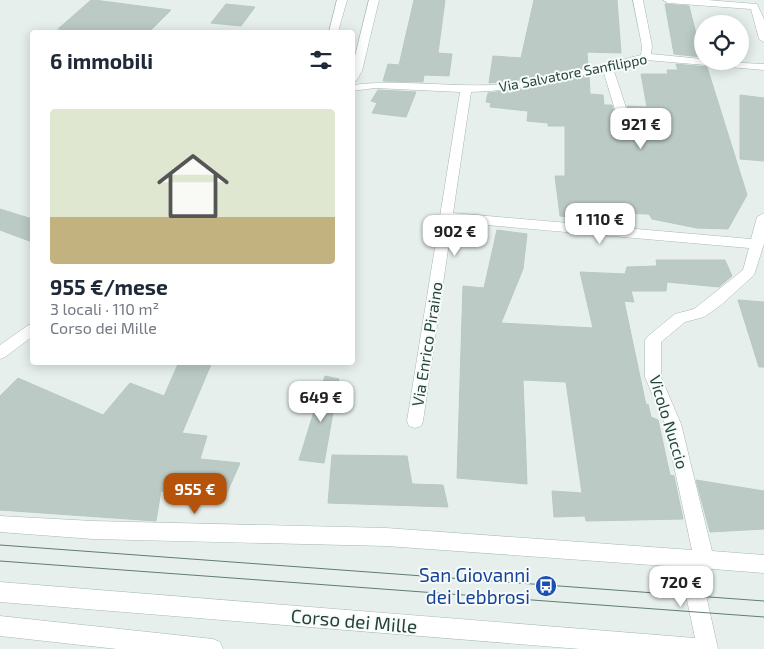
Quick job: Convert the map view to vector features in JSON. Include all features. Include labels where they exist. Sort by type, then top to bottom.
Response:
[{"type":"street","points":[[334,30],[342,0]]},
{"type":"street","points":[[355,74],[374,0]]},
{"type":"street","points":[[638,0],[647,46],[646,57]]},
{"type":"street","points":[[668,0],[754,6],[758,14],[764,39]]},
{"type":"street","name":"Via Salvatore Sanfilippo","points":[[355,88],[375,85],[466,89],[514,85],[607,67],[646,57],[764,67]]},
{"type":"street","points":[[607,67],[625,123]]},
{"type":"street","name":"Via Enrico Piraino","points":[[415,421],[466,89]]},
{"type":"street","points":[[446,217],[757,244],[764,217]]},
{"type":"street","name":"Vicolo Nuccio","points":[[696,560],[673,424],[653,377],[653,340],[680,318],[699,313],[716,302],[749,272],[757,244]]},
{"type":"street","points":[[0,353],[30,331]]},
{"type":"street","points":[[0,524],[93,530],[386,537],[764,564]]},
{"type":"street","points":[[696,560],[708,649]]},
{"type":"street","name":"Corso dei Mille","points":[[0,592],[708,649]]},
{"type":"street","points":[[0,626],[213,649]]},
{"type":"building","points":[[91,0],[171,10],[151,30],[58,29]]},
{"type":"building","points":[[414,0],[445,0],[438,53],[452,54],[449,76],[424,75],[423,82],[383,81],[388,64],[399,65]]},
{"type":"building","points":[[534,0],[617,0],[621,53],[587,52],[588,67],[531,79],[489,83],[493,56],[521,58]]},
{"type":"building","points":[[226,4],[255,7],[241,26],[211,23]]},
{"type":"building","points":[[665,4],[689,6],[694,26],[694,56],[674,54]]},
{"type":"building","points":[[676,64],[694,66],[694,70],[708,70],[747,195],[728,229],[697,228],[652,219],[649,214],[615,213],[616,218],[603,220],[560,216],[555,176],[565,176],[565,126],[548,126],[548,123],[527,121],[528,111],[490,107],[491,103],[486,102],[488,93],[538,87],[589,75],[590,94],[603,95],[604,105],[612,105],[617,124],[626,128],[633,124],[627,106],[647,107],[641,74],[668,74],[667,70],[678,70]]},
{"type":"building","points":[[378,90],[416,92],[406,117],[372,113],[377,103],[371,101]]},
{"type":"building","points":[[740,95],[764,98],[764,161],[740,159]]},
{"type":"building","points":[[0,209],[30,218],[30,241],[0,230]]},
{"type":"building","points":[[497,230],[527,234],[523,269],[501,323],[593,328],[580,272],[625,274],[627,267],[657,266],[656,260],[725,260],[732,276],[719,287],[667,282],[666,291],[631,291],[634,302],[624,301],[646,405],[648,404],[651,417],[658,420],[670,475],[674,476],[683,519],[586,521],[585,516],[554,517],[552,491],[582,493],[566,382],[523,380],[527,484],[457,478],[463,286],[484,288]]},
{"type":"building","points":[[738,300],[764,302],[764,367],[759,367]]},
{"type":"building","points":[[178,365],[211,365],[182,433],[207,436],[200,459],[240,463],[225,497],[161,491],[156,521],[0,510],[0,396],[18,378],[103,415],[130,383],[164,396]]},
{"type":"building","points":[[325,376],[339,379],[324,463],[299,460]]},
{"type":"building","points":[[332,455],[407,456],[412,484],[443,485],[448,507],[328,503]]},
{"type":"building","points":[[696,480],[764,491],[764,529],[710,532]]},
{"type":"tram line","points":[[0,545],[764,601]]},
{"type":"tram line","points":[[0,561],[764,617]]},
{"type":"place","name":"San Giovanni dei Lebbrosi","points":[[546,586]]}]
